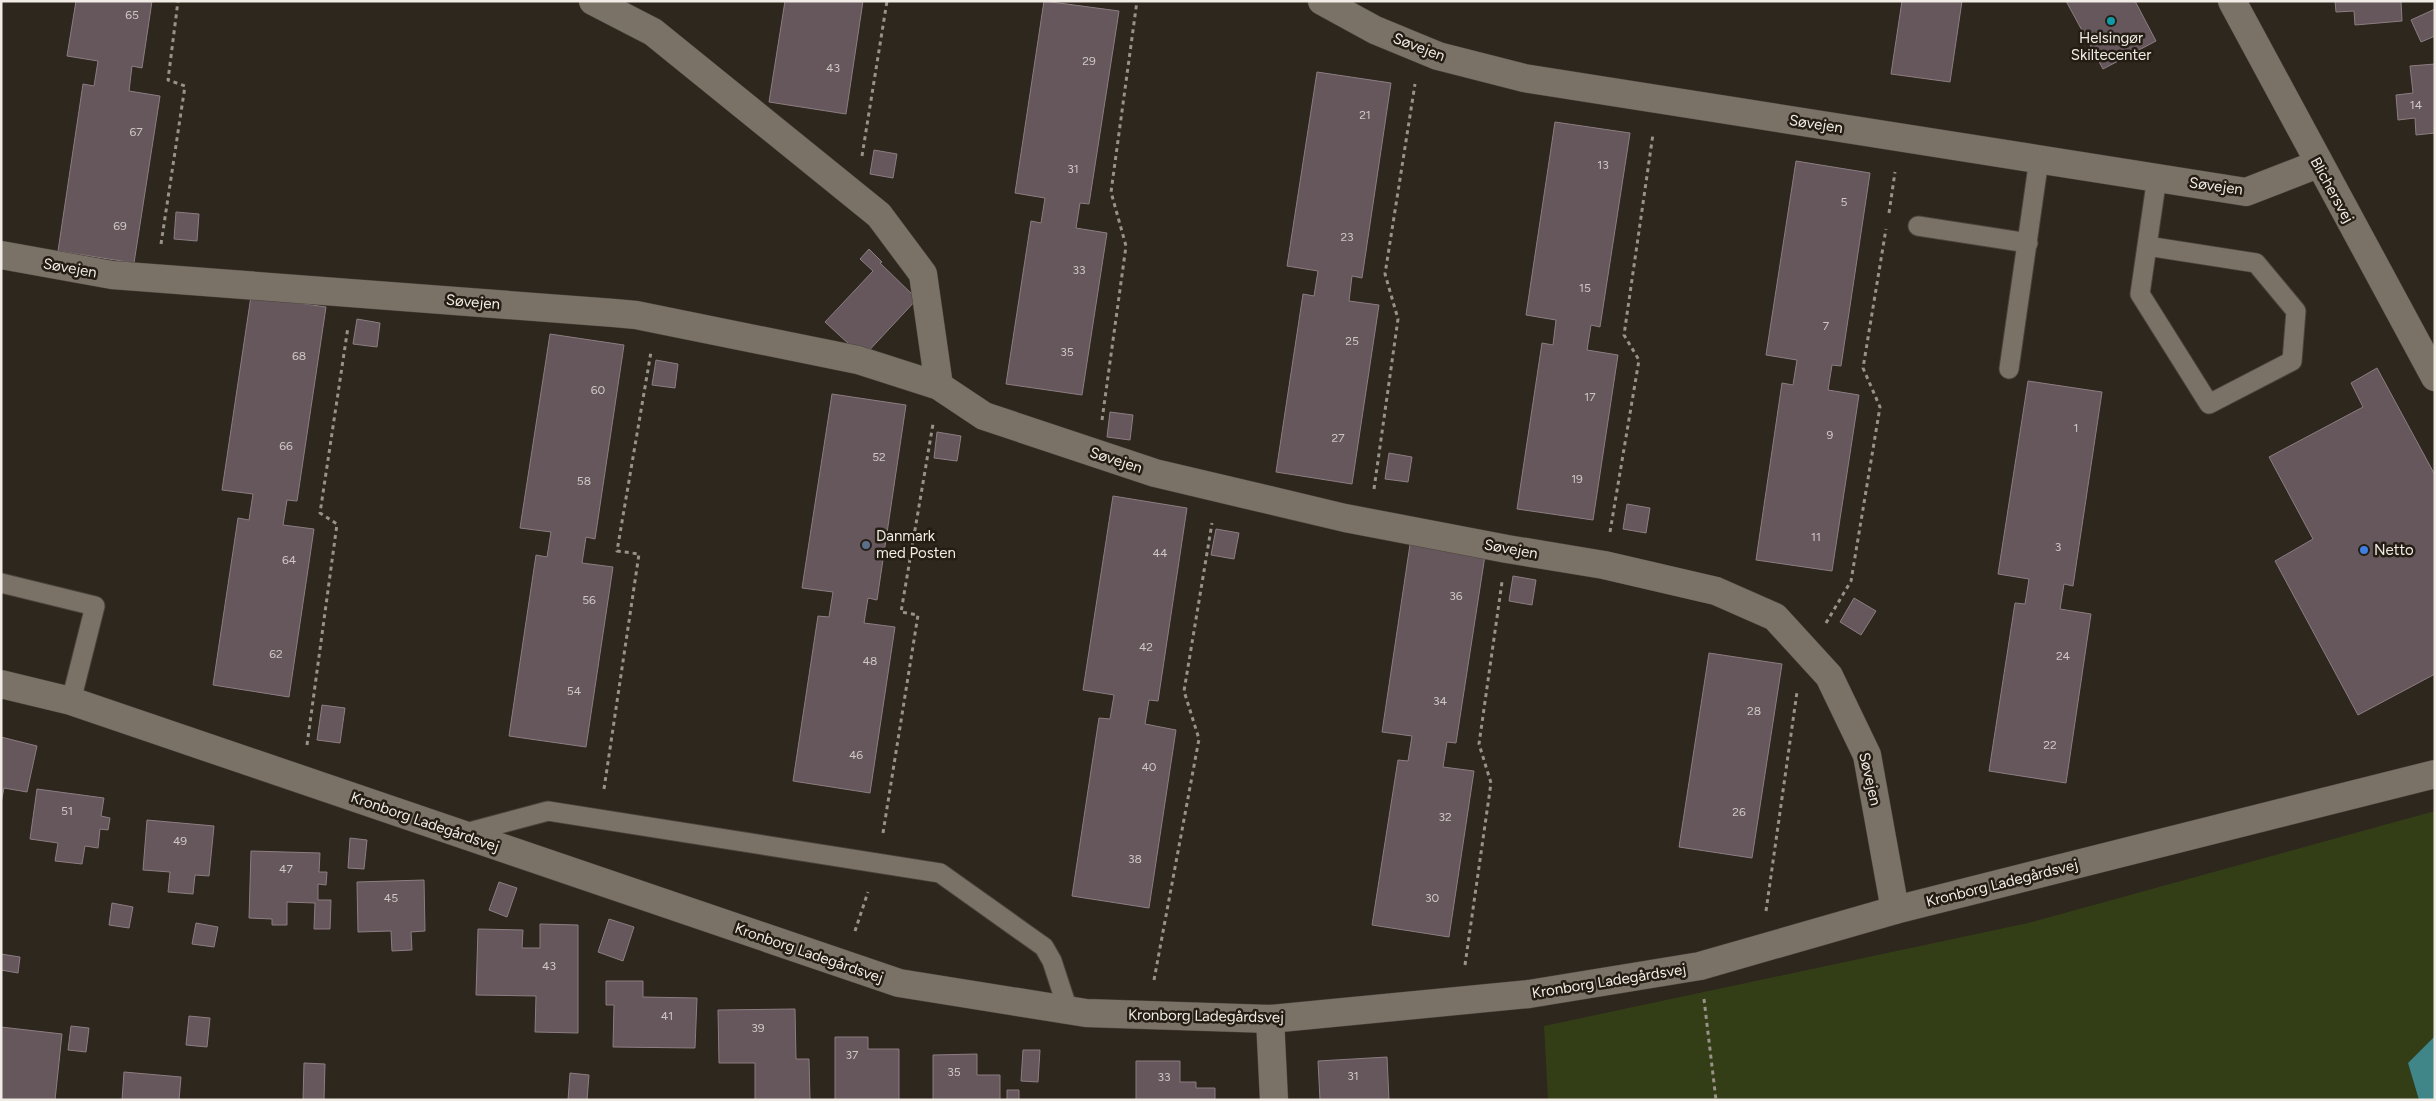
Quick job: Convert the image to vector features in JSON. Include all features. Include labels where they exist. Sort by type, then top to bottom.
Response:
[{"type":"street","points":[[593,1],[652,32],[878,215],[923,274],[939,386]]},
{"type":"street","name":"Søvejen","points":[[1322,1],[1375,30],[1438,56],[1524,78],[2246,192],[2318,164]]},
{"type":"street","name":"Blichersvej","points":[[2232,1],[2318,164],[2435,377]]},
{"type":"street","name":"Søvejen","points":[[1,255],[112,275],[614,313],[656,319],[858,360],[939,386],[984,416],[1097,455],[1218,488],[1370,522],[1507,549],[1604,564],[1716,591],[1775,617],[1829,676],[1867,756],[1895,910]]},
{"type":"street","name":"Kronborg Ladegårdsvej","points":[[1,684],[71,701],[898,983],[1068,1010],[1148,1015],[1270,1019],[1529,994],[1700,966],[1895,910],[2435,774]]},
{"type":"street","points":[[1270,1019],[1274,1100]]},
{"type":"lane","points":[[2010,369],[2040,159]]},
{"type":"lane","points":[[2147,246],[2256,263],[2296,311],[2292,361],[2209,404],[2140,294],[2157,177]]},
{"type":"lane","points":[[1918,226],[2028,243]]},
{"type":"lane","points":[[1,583],[95,606],[71,701]]},
{"type":"lane","points":[[460,834],[548,811],[940,873],[1044,947],[1052,961],[1068,1010]]},
{"type":"path","points":[[156,279],[185,86],[168,80],[178,1]]},
{"type":"path","points":[[856,196],[887,1]]},
{"type":"path","points":[[1097,455],[1126,246],[1111,192],[1137,1]]},
{"type":"path","points":[[1370,522],[1398,319],[1385,274],[1420,48]]},
{"type":"path","points":[[1604,564],[1639,360],[1624,335],[1658,99]]},
{"type":"path","points":[[1888,214],[1902,137]]},
{"type":"path","points":[[1761,949],[1799,677],[1808,653],[1851,581],[1880,407],[1863,368],[1887,224]]},
{"type":"path","points":[[302,780],[337,524],[320,513],[353,292]]},
{"type":"path","points":[[600,819],[639,554],[617,551],[656,319]]},
{"type":"path","points":[[844,965],[878,863],[918,615],[902,612],[939,386]]},
{"type":"path","points":[[1148,1015],[1199,739],[1184,691],[1218,488]]},
{"type":"path","points":[[1460,1001],[1491,782],[1479,744],[1507,549]]},
{"type":"path","points":[[1700,966],[1716,1100]]},
{"type":"green space","points":[[2435,811],[2435,1036],[2408,1063],[2419,1100],[1548,1100],[1544,1026],[2028,923]]},
{"type":"water","points":[[2435,1036],[2435,1100],[2419,1100],[2408,1063]]},
{"type":"building","points":[[76,1],[152,1],[142,68],[132,66],[129,91],[160,96],[134,263],[58,251],[83,84],[94,86],[98,61],[67,56]]},
{"type":"building","points":[[785,1],[863,1],[846,114],[769,102]]},
{"type":"building","points":[[1044,1],[1119,11],[1089,204],[1080,203],[1076,228],[1107,233],[1082,395],[1006,384],[1031,221],[1041,223],[1045,198],[1015,193]]},
{"type":"building","points":[[1902,1],[1962,1],[1950,82],[1891,74]]},
{"type":"building","name":"Helsingør Skiltecenter","points":[[2066,1],[2135,1],[2156,41],[2103,69]]},
{"type":"building","points":[[2335,1],[2401,1],[2402,21],[2355,25],[2354,11],[2336,12]]},
{"type":"building","points":[[2435,9],[2435,36],[2421,42],[2411,20]]},
{"type":"building","points":[[2435,64],[2435,133],[2416,135],[2415,118],[2398,120],[2396,95],[2413,93],[2410,66]]},
{"type":"building","points":[[1317,72],[1391,83],[1362,278],[1352,276],[1349,301],[1379,305],[1352,484],[1276,472],[1303,294],[1314,296],[1318,271],[1287,266]]},
{"type":"building","points":[[1555,122],[1630,133],[1600,327],[1591,325],[1587,350],[1618,355],[1593,520],[1517,509],[1542,343],[1553,345],[1556,320],[1526,315]]},
{"type":"building","points":[[874,150],[897,154],[893,178],[870,174]]},
{"type":"building","points":[[1796,161],[1870,173],[1841,366],[1832,365],[1828,390],[1859,395],[1832,571],[1756,560],[1782,383],[1793,385],[1797,360],[1766,355]]},
{"type":"building","points":[[176,212],[199,214],[197,241],[174,239]]},
{"type":"building","points":[[869,249],[882,262],[880,263],[917,299],[863,357],[825,322],[873,271],[860,259]]},
{"type":"building","points":[[251,296],[326,307],[297,501],[287,500],[283,525],[314,529],[289,697],[213,685],[238,518],[249,520],[253,494],[222,490]]},
{"type":"building","points":[[357,319],[380,323],[377,347],[353,344]]},
{"type":"building","points":[[550,334],[624,345],[595,539],[586,537],[582,563],[613,567],[586,747],[509,736],[536,555],[547,557],[551,532],[520,528]]},
{"type":"building","points":[[656,360],[678,364],[675,388],[652,385]]},
{"type":"building","name":"Netto","points":[[2377,368],[2435,475],[2435,674],[2358,715],[2275,561],[2313,539],[2269,457],[2363,407],[2351,383]]},
{"type":"building","points":[[2028,381],[2102,392],[2073,586],[2064,584],[2060,609],[2091,614],[2066,783],[1989,771],[2015,603],[2025,604],[2029,579],[1998,574]]},
{"type":"building","points":[[832,394],[906,405],[877,600],[868,598],[864,623],[895,627],[870,793],[793,781],[818,616],[829,617],[833,592],[802,588]]},
{"type":"building","points":[[1110,412],[1133,415],[1130,440],[1107,437]]},
{"type":"building","points":[[937,432],[961,436],[957,461],[934,458]]},
{"type":"building","points":[[1389,453],[1412,457],[1408,482],[1385,479]]},
{"type":"building","points":[[1113,496],[1187,508],[1158,701],[1149,700],[1145,724],[1176,730],[1149,908],[1072,896],[1099,718],[1110,719],[1114,695],[1083,690]]},
{"type":"building","points":[[1627,504],[1650,508],[1646,533],[1623,529]]},
{"type":"building","points":[[1216,529],[1239,533],[1234,559],[1211,555]]},
{"type":"building","points":[[1411,538],[1486,549],[1456,743],[1447,742],[1443,767],[1474,771],[1449,937],[1372,925],[1398,760],[1408,761],[1412,736],[1382,732]]},
{"type":"building","points":[[1513,576],[1536,580],[1532,605],[1509,601]]},
{"type":"building","points":[[1854,598],[1876,611],[1861,635],[1840,622]]},
{"type":"building","points":[[1709,653],[1782,664],[1752,858],[1679,847]]},
{"type":"building","points":[[322,705],[345,708],[340,743],[317,740]]},
{"type":"building","points":[[1,737],[37,746],[27,792],[4,788],[1,803]]},
{"type":"building","points":[[37,789],[104,798],[101,816],[110,818],[108,830],[100,829],[98,848],[85,846],[82,864],[55,861],[58,843],[30,839]]},
{"type":"building","points":[[147,820],[214,826],[209,876],[195,875],[193,894],[168,892],[170,872],[143,870]]},
{"type":"building","points":[[350,838],[367,840],[364,869],[348,868]]},
{"type":"building","points":[[251,851],[320,853],[319,872],[327,872],[326,885],[318,884],[318,900],[331,900],[330,929],[314,929],[315,903],[287,902],[287,925],[272,925],[272,919],[249,918]]},
{"type":"building","points":[[424,880],[425,931],[411,932],[412,950],[392,951],[391,931],[358,932],[357,882]]},
{"type":"building","points":[[499,882],[517,888],[507,917],[489,910]]},
{"type":"building","points":[[112,903],[133,907],[129,928],[109,925]]},
{"type":"building","points":[[609,919],[634,927],[623,961],[598,952]]},
{"type":"building","points":[[196,923],[218,927],[214,947],[192,944]]},
{"type":"building","points":[[540,924],[578,925],[578,1033],[535,1032],[536,996],[476,995],[478,929],[523,930],[522,948],[540,948]]},
{"type":"building","points":[[1,954],[20,957],[18,973],[1,970]]},
{"type":"building","points":[[606,981],[643,981],[643,997],[697,998],[695,1048],[613,1047],[614,1005],[606,1005]]},
{"type":"building","points":[[795,1009],[796,1059],[809,1059],[810,1100],[755,1100],[755,1063],[719,1063],[718,1010]]},
{"type":"building","points":[[189,1016],[210,1018],[207,1047],[186,1045]]},
{"type":"building","points":[[71,1026],[89,1028],[86,1052],[68,1050]]},
{"type":"building","points":[[1,1027],[62,1034],[55,1100],[1,1100]]},
{"type":"building","points":[[835,1037],[868,1037],[868,1049],[899,1049],[899,1100],[835,1100]]},
{"type":"building","points":[[1023,1050],[1040,1050],[1038,1082],[1021,1081]]},
{"type":"building","points":[[977,1054],[977,1075],[1000,1075],[1000,1100],[933,1100],[933,1055]]},
{"type":"building","points":[[1387,1057],[1389,1100],[1320,1100],[1318,1061]]},
{"type":"building","points":[[1136,1061],[1180,1061],[1180,1082],[1196,1082],[1196,1088],[1215,1088],[1215,1100],[1136,1100]]},
{"type":"building","points":[[304,1063],[325,1064],[324,1100],[303,1100]]},
{"type":"building","points":[[124,1072],[181,1077],[179,1100],[122,1100]]},
{"type":"building","points":[[570,1073],[589,1075],[587,1100],[568,1100]]},
{"type":"building","points":[[1007,1090],[1019,1090],[1019,1100],[1007,1100]]},
{"type":"place","name":"Helsingør Skiltecenter","points":[[2111,21]]},
{"type":"place","name":"Danmark med Posten","points":[[866,545]]},
{"type":"place","name":"Netto","points":[[2364,550]]}]
